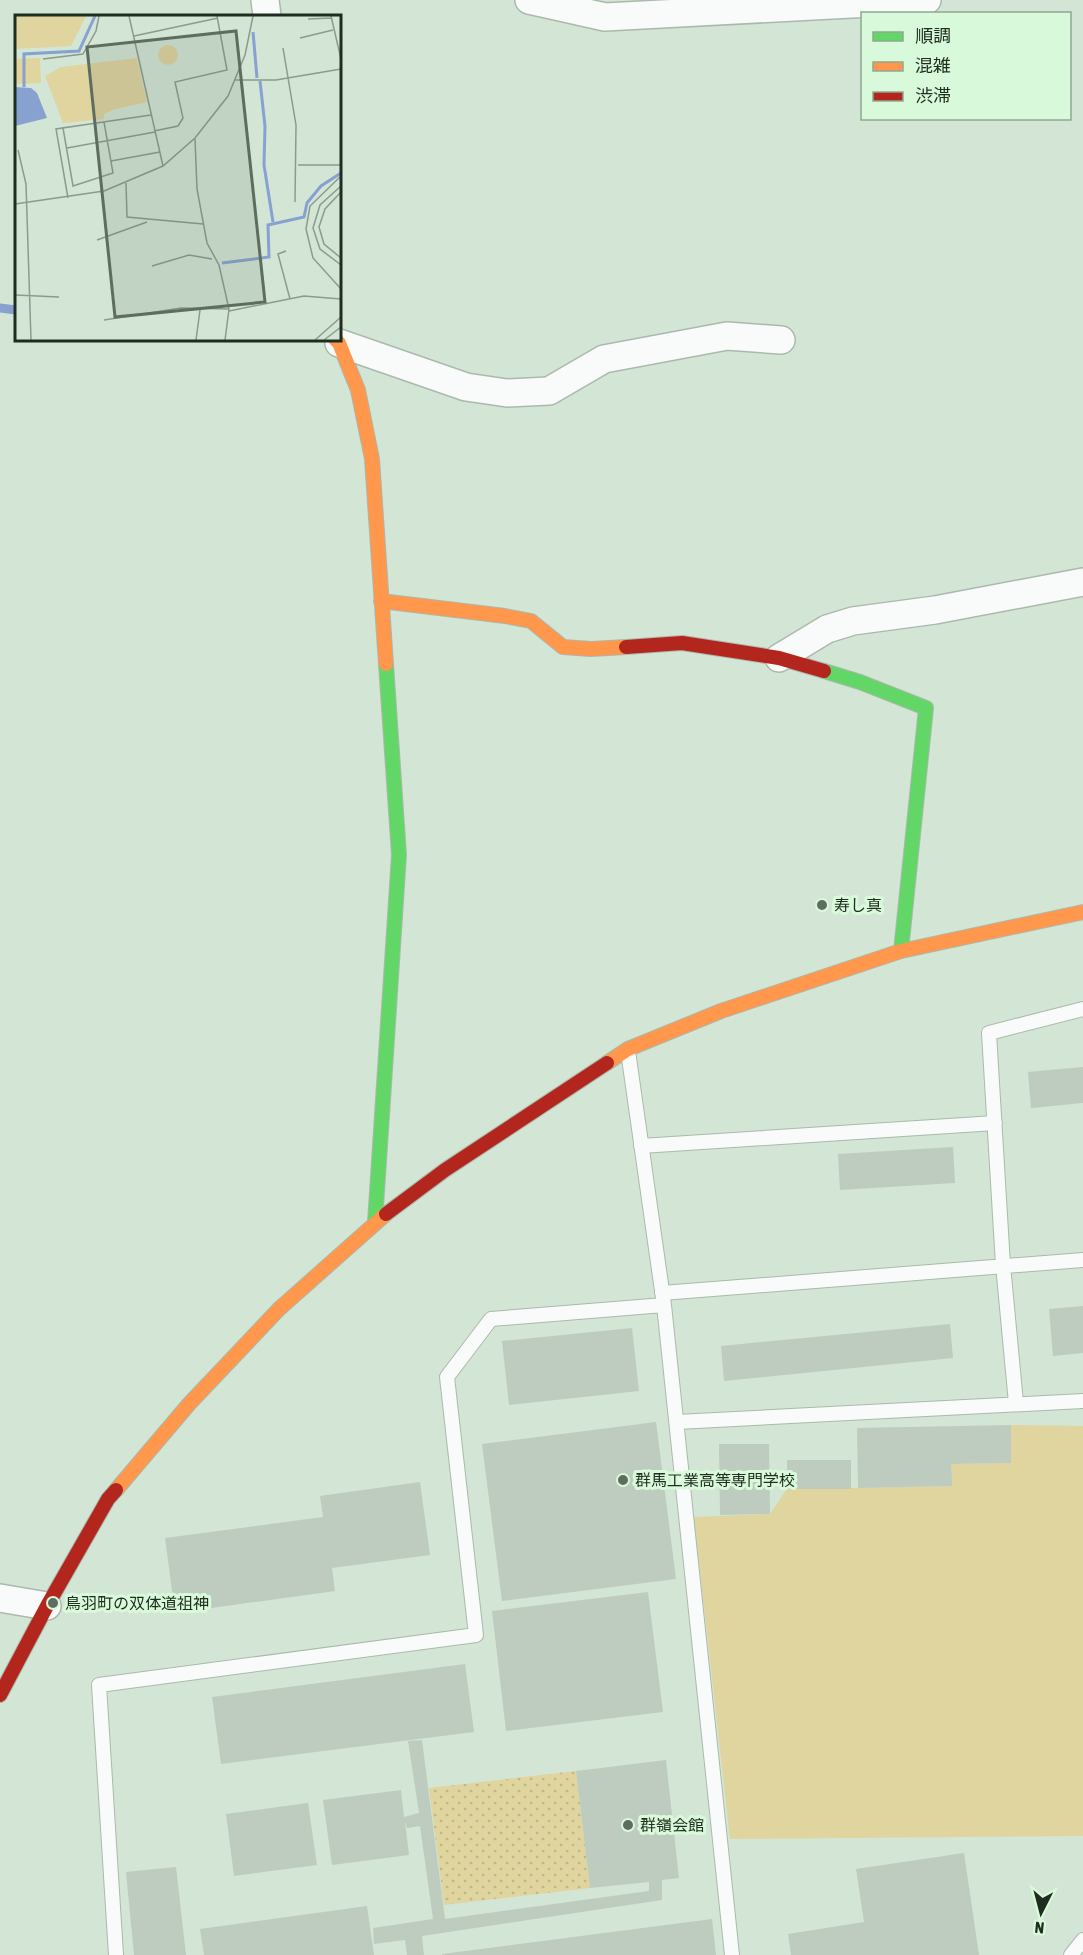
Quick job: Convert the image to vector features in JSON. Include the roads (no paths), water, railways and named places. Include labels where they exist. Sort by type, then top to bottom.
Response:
[{"type":"street","points":[[265,0],[267,15]]},
{"type":"street","points":[[529,0],[605,17],[927,0]]},
{"type":"street","points":[[337,341],[466,387],[507,393],[549,392],[604,359],[727,336],[781,340]]},
{"type":"street","points":[[337,341],[358,390],[372,459],[399,855],[375,1222]]},
{"type":"street","points":[[779,658],[827,628],[853,621],[935,610],[1083,582]]},
{"type":"street","points":[[381,601],[505,615],[531,621],[563,647],[591,649],[682,643],[779,658],[860,682],[926,708],[901,951]]},
{"type":"street","points":[[0,1695],[108,1499],[167,1430],[279,1309],[375,1222],[445,1170],[627,1049],[721,1011],[901,951],[1083,912]]},
{"type":"street","points":[[0,1598],[47,1606]]},
{"type":"lane","points":[[1016,1403],[1004,1265],[990,1033],[1083,1009]]},
{"type":"lane","points":[[627,1049],[663,1299],[732,1955]]},
{"type":"lane","points":[[641,1146],[995,1123]]},
{"type":"lane","points":[[116,1955],[99,1685],[476,1635],[447,1377],[491,1319],[663,1299],[1004,1265],[1083,1260]]},
{"type":"lane","points":[[677,1422],[1083,1401]]},
{"type":"lane","points":[[1071,1955],[1083,1940]]},
{"type":"waterway","points":[[0,308],[15,310]]},
{"type":"place","name":"寿し真","points":[[822,905]]},
{"type":"place","name":"群馬工業高等専門学校","points":[[623,1480]]},
{"type":"place","name":"鳥羽町の双体道祖神","points":[[53,1603]]},
{"type":"place","name":"群嶺会館","points":[[628,1825]]}]
